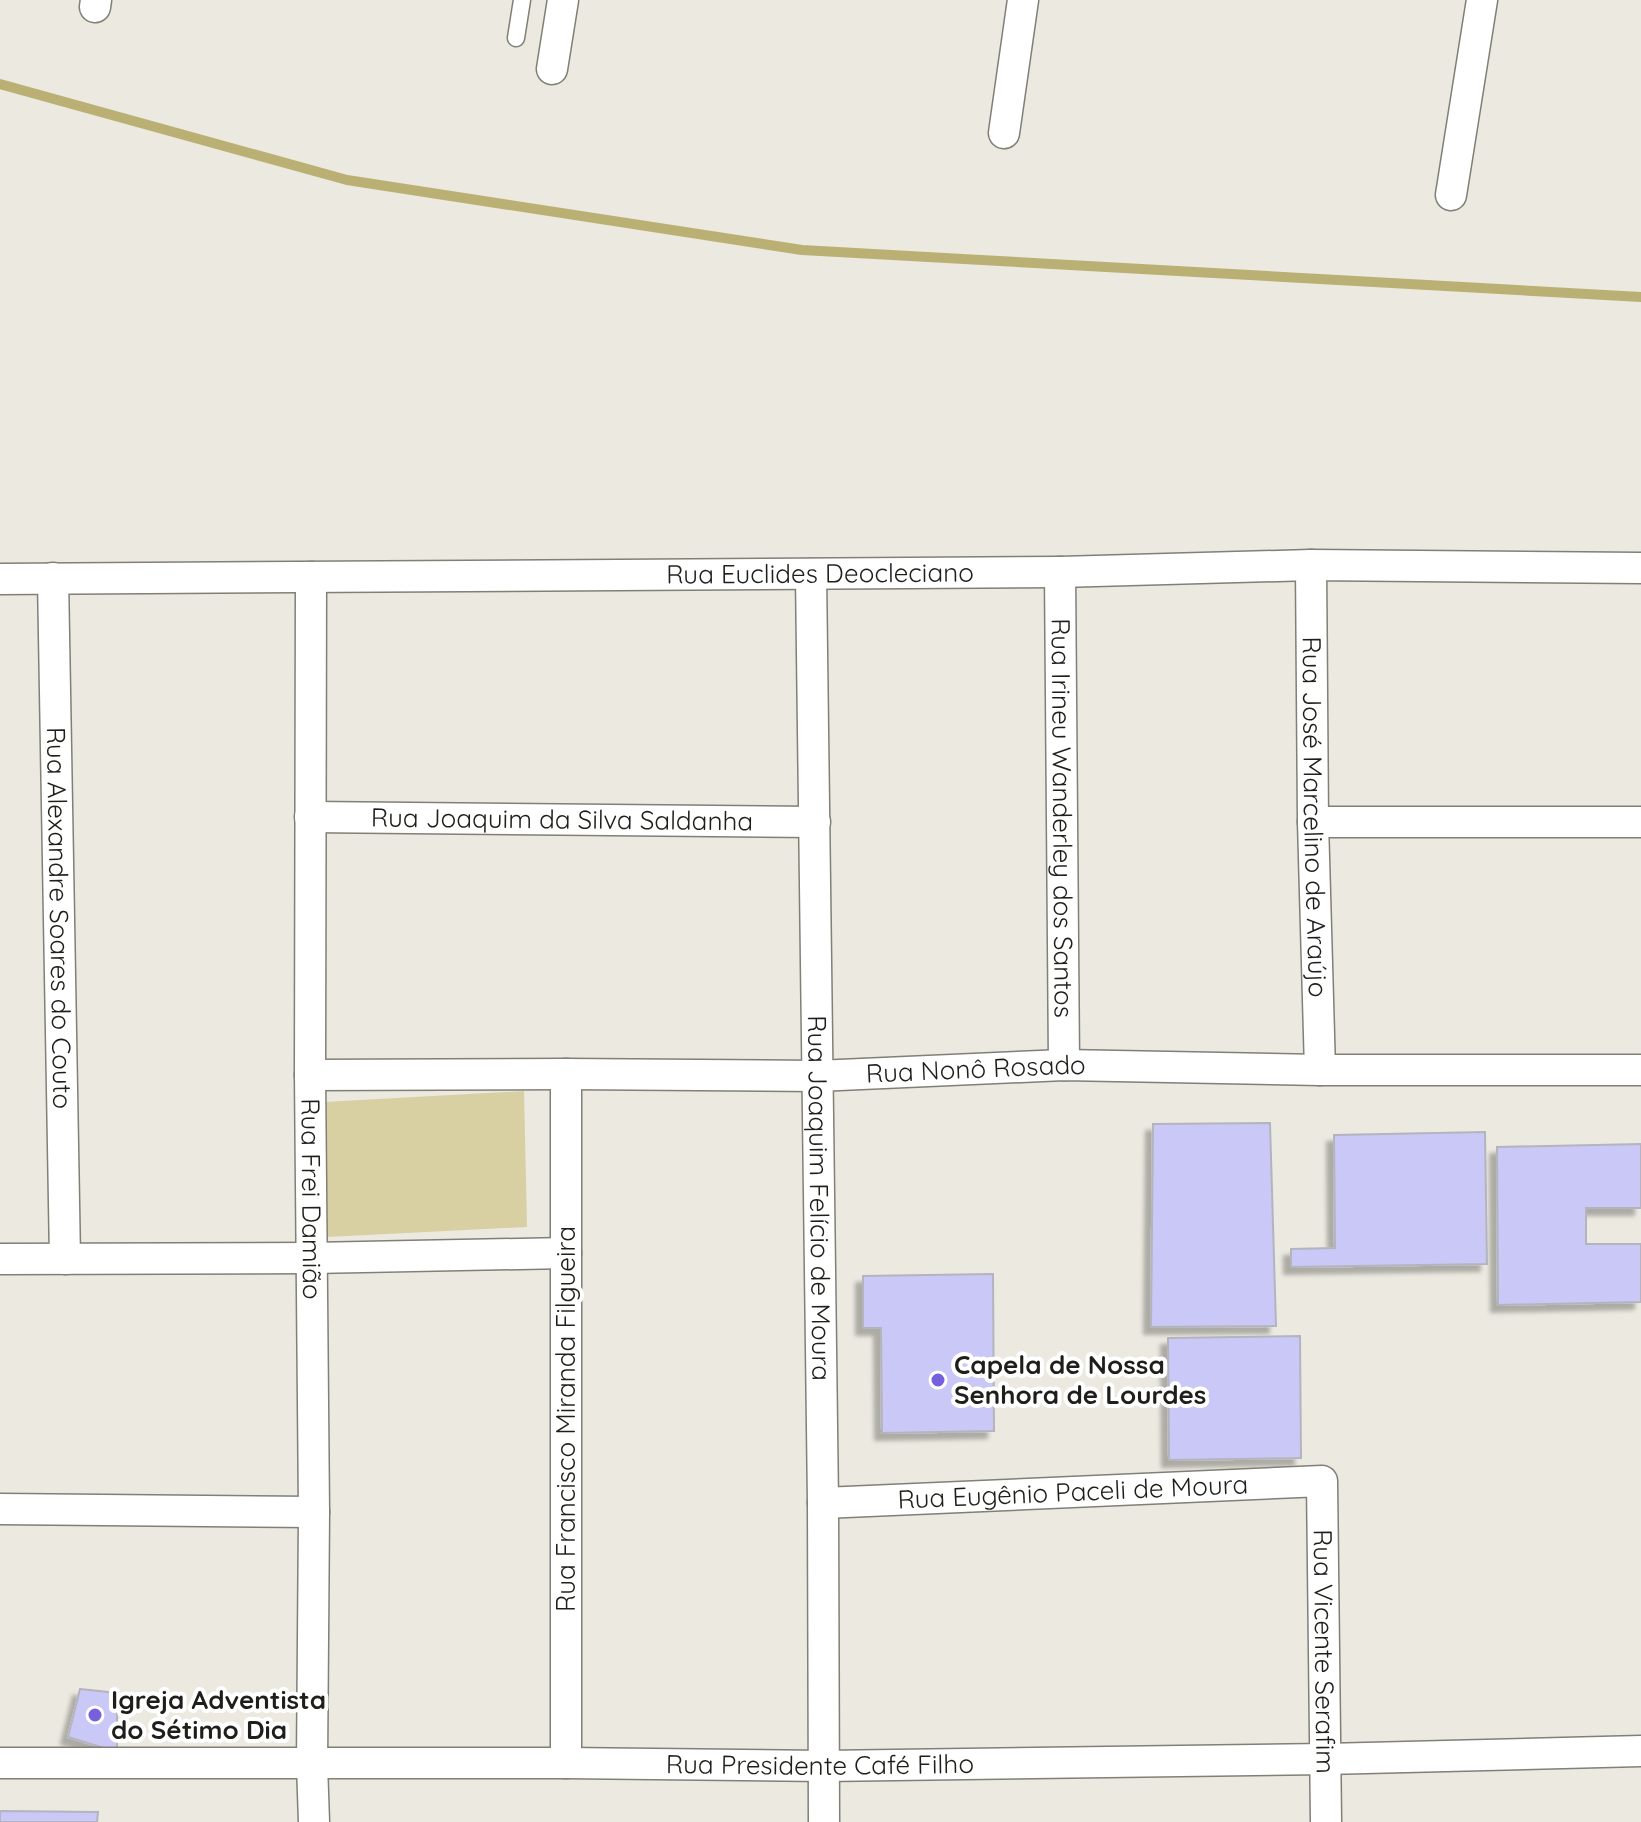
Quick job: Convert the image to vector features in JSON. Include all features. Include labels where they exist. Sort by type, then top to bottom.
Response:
[{"type":"street","points":[[552,69],[563,0]]},
{"type":"street","points":[[1004,133],[1023,0]]},
{"type":"street","points":[[1451,195],[1482,0]]},
{"type":"street","name":"Rua Euclides Deocleciano","points":[[0,579],[1060,572],[1311,565],[1641,568]]},
{"type":"street","name":"Rua José Marcelino de Araújo","points":[[1311,565],[1313,822],[1320,1070]]},
{"type":"street","name":"Rua Irineu Wanderley dos Santos","points":[[1060,572],[1064,1065]]},
{"type":"street","name":"Rua Joaquim Felício de Moura","points":[[811,574],[824,1822]]},
{"type":"street","name":"Rua Frei Damião","points":[[311,577],[314,1822]]},
{"type":"street","name":"Rua Alexandre Soares do Couto","points":[[53,578],[65,1259]]},
{"type":"street","name":"Rua Joaquim da Silva Saldanha","points":[[310,817],[815,822]]},
{"type":"street","points":[[1313,822],[1641,822]]},
{"type":"street","name":"Rua Nonô Rosado","points":[[310,1075],[817,1076],[1064,1065],[1320,1070],[1641,1070]]},
{"type":"street","name":"Rua Francisco Miranda Filgueira","points":[[566,1074],[566,1763]]},
{"type":"street","points":[[0,1259],[566,1253]]},
{"type":"street","name":"Rua Eugênio Paceli de Moura","points":[[823,1503],[1322,1481]]},
{"type":"street","name":"Rua Vicente Serafim","points":[[1322,1481],[1326,1822]]},
{"type":"street","points":[[0,1509],[314,1512]]},
{"type":"street","name":"Rua Presidente Café Filho","points":[[0,1763],[824,1766],[1641,1751]]},
{"type":"lane","points":[[516,38],[522,0]]},
{"type":"shaded area","points":[[524,1091],[527,1227],[327,1237],[324,1102]]},
{"type":"building","points":[[1270,1123],[1276,1326],[1151,1327],[1153,1124]]},
{"type":"building","points":[[1485,1132],[1487,1264],[1291,1267],[1291,1249],[1335,1248],[1334,1135]]},
{"type":"building","points":[[1641,1144],[1641,1208],[1586,1208],[1586,1244],[1641,1244],[1641,1302],[1498,1305],[1497,1147]]},
{"type":"building","name":"Capela de Nossa Senhora de Lourdes","points":[[993,1274],[994,1431],[882,1433],[881,1328],[863,1328],[863,1276]]},
{"type":"building","points":[[1300,1336],[1301,1458],[1169,1460],[1168,1338]]},
{"type":"building","name":"Igreja Adventista do Sétimo Dia","points":[[80,1689],[117,1693],[117,1752],[68,1737]]},
{"type":"building","points":[[0,1811],[98,1812],[97,1822],[0,1822]]},
{"type":"waterway","points":[[0,84],[347,180],[802,250],[1641,297]]},
{"type":"place","name":"Capela de Nossa Senhora de Lourdes","points":[[938,1380]]},
{"type":"place","name":"Igreja Adventista do Sétimo Dia","points":[[95,1715]]}]
